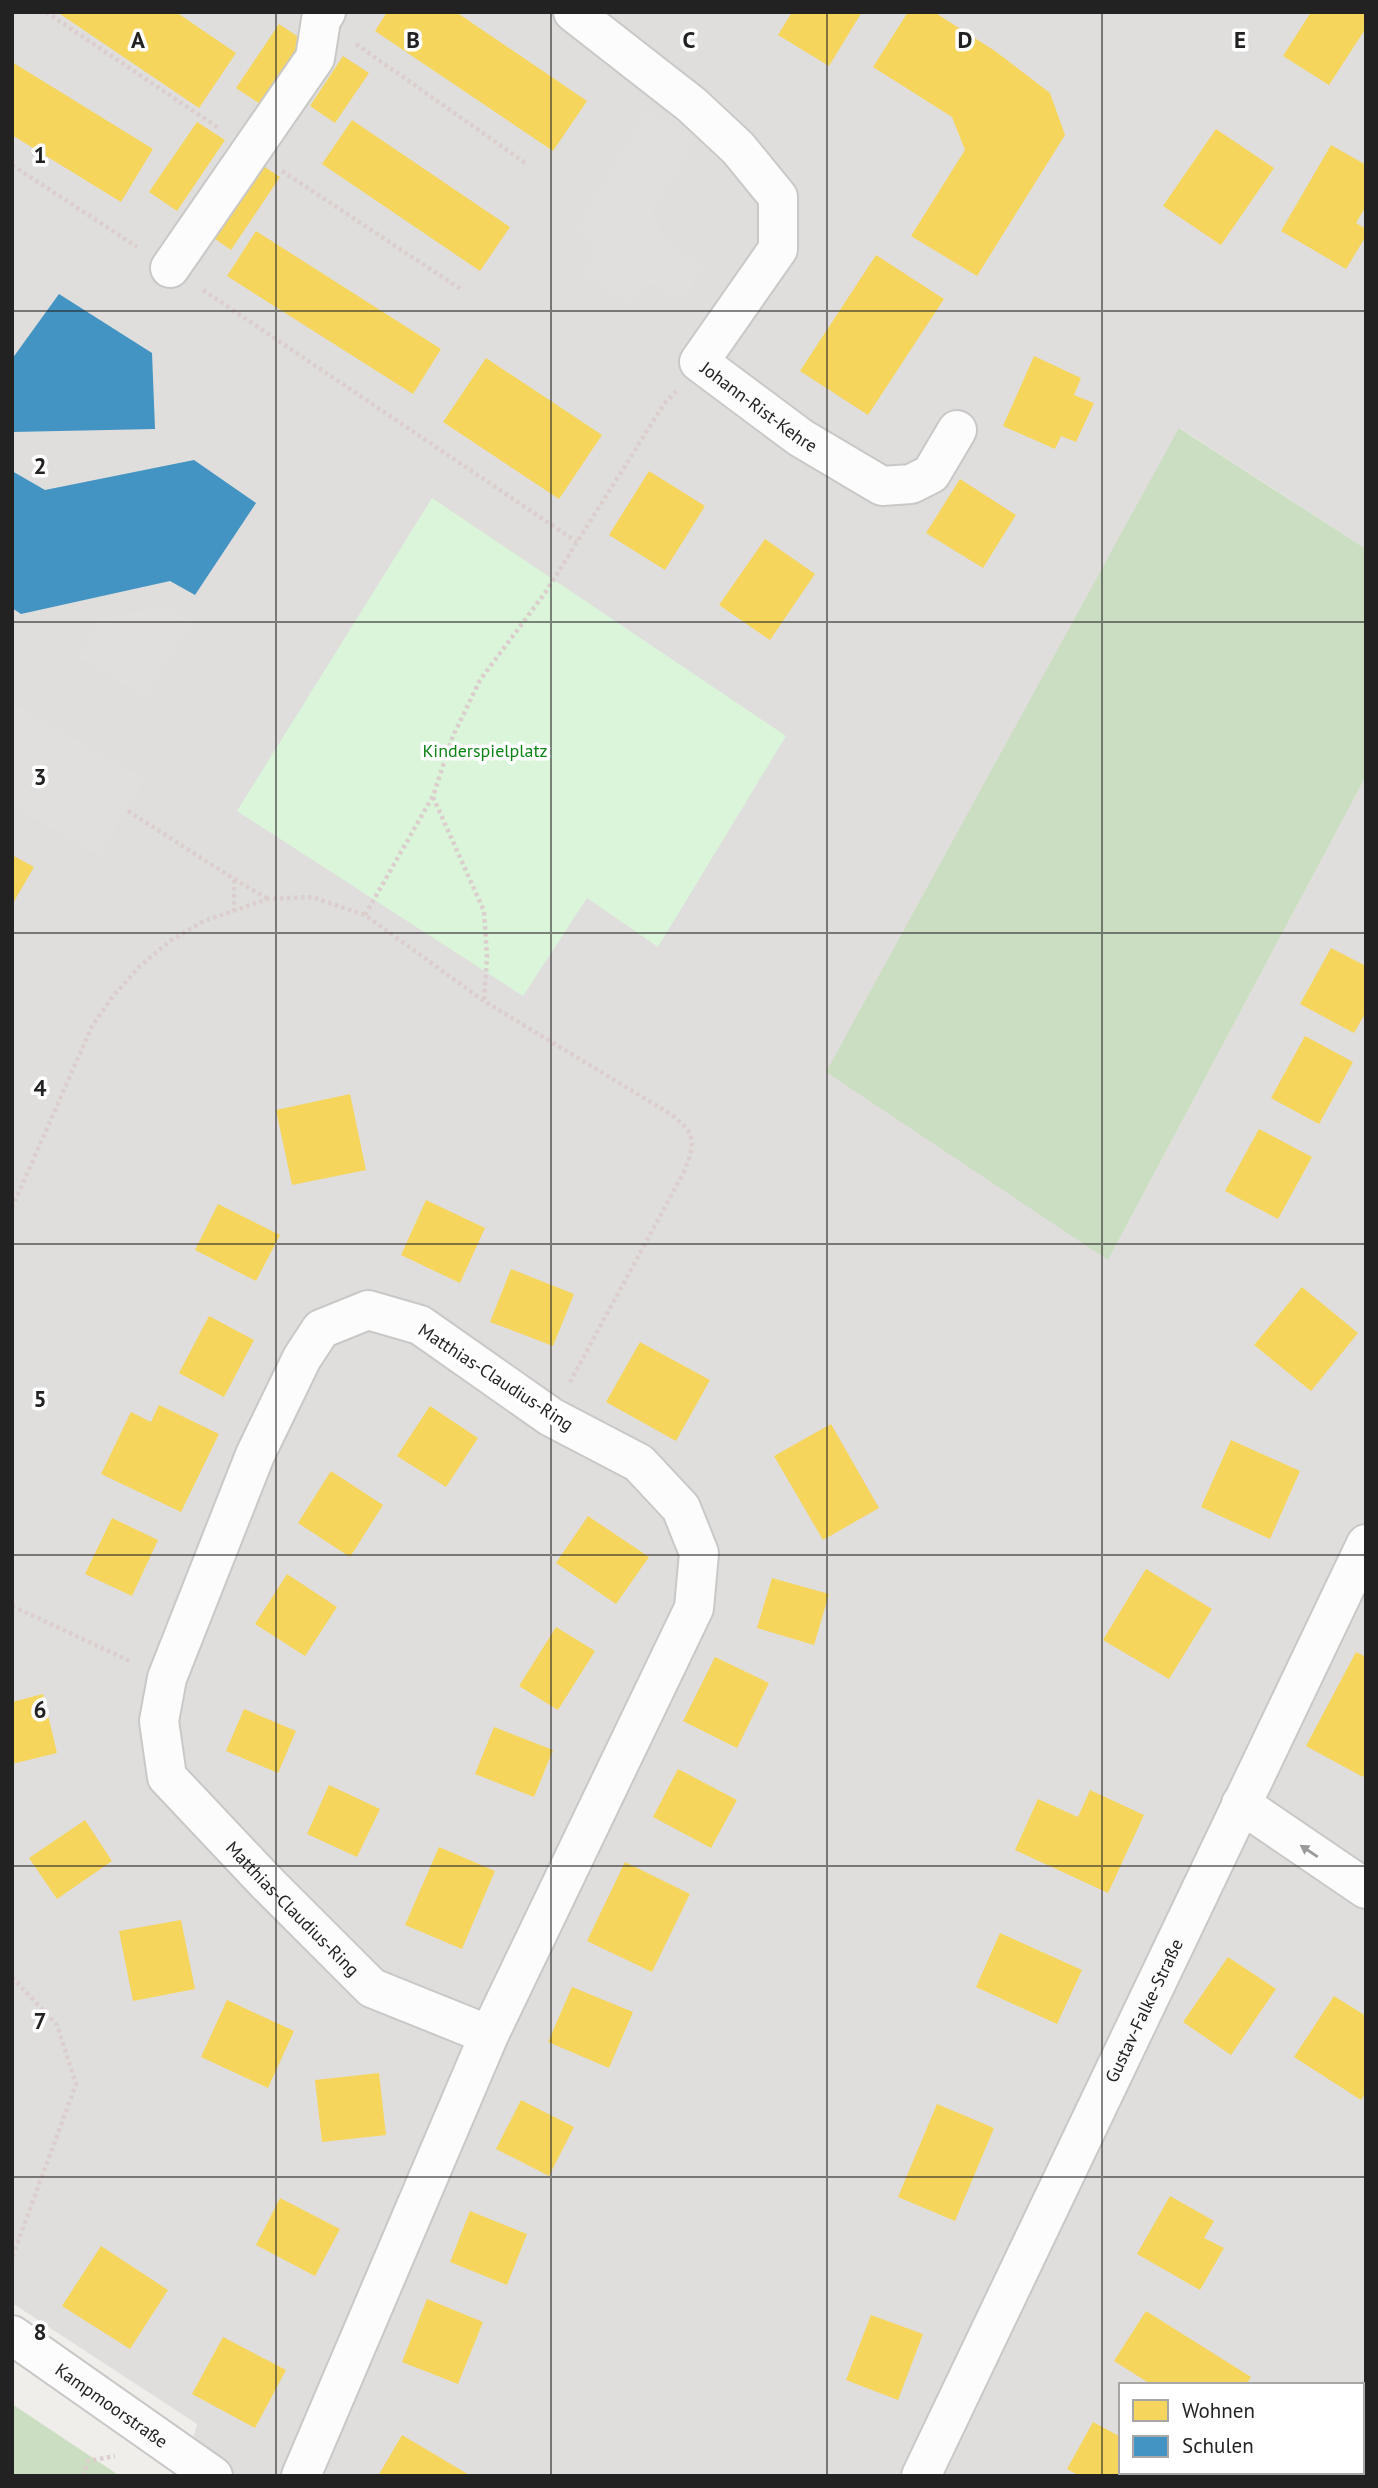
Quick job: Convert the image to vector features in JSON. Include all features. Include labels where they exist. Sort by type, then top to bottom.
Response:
[{"type":"street","name":"Johann-Rist-Kehre","points":[[573,12],[692,104],[738,148],[778,197],[778,249],[699,362],[801,438],[882,486],[911,484],[931,474],[957,430]]},
{"type":"street","points":[[170,268],[315,58],[324,16]]},
{"type":"street","name":"Matthias-Claudius-Ring","points":[[301,2476],[489,2035],[694,1608],[699,1553],[681,1508],[639,1463],[551,1417],[420,1325],[368,1310],[321,1329],[302,1358],[255,1455],[167,1678],[159,1721],[167,1777],[266,1882],[372,1988],[489,2035]]},
{"type":"street","name":"Gustav-Falke-Straße","points":[[921,2476],[1366,1544]]},
{"type":"street","points":[[1241,1804],[1366,1889]]},
{"type":"street","name":"Kampmoorstraße","points":[[12,2335],[213,2476]]},
{"type":"path","points":[[324,16],[527,164]]},
{"type":"path","points":[[12,165],[577,542]]},
{"type":"path","points":[[365,915],[433,796],[453,736],[480,680],[545,593],[664,404],[699,362]]},
{"type":"path","points":[[433,796],[484,911],[487,957],[484,1001]]},
{"type":"path","points":[[128,811],[268,899]]},
{"type":"path","points":[[234,879],[234,911]]},
{"type":"path","points":[[12,1208],[92,1026],[114,995],[171,940],[204,921],[268,899],[312,897],[365,915],[484,1001],[673,1115],[692,1135],[693,1146],[681,1179],[551,1417]]},
{"type":"path","points":[[12,1606],[167,1678]]},
{"type":"path","points":[[12,1977],[57,2025],[76,2084],[12,2258]]},
{"type":"shaded area","points":[[12,12],[1366,12],[1366,549],[1180,428],[1108,1260],[1366,776],[1366,2476],[183,2476],[197,2424],[12,2303]]},
{"type":"shaded area","points":[[647,109],[697,140],[652,212],[666,242],[705,265],[682,301],[648,283],[632,306],[580,274],[598,246],[575,229]]},
{"type":"shaded area","points":[[168,606],[193,624],[145,697],[78,657],[98,619]]},
{"type":"shaded area","points":[[12,703],[145,779],[100,856],[12,806]]},
{"type":"green space","points":[[1179,428],[1366,549],[1366,776],[1108,1260],[826,1072]]},
{"type":"green space","name":"Kinderspielplatz","points":[[432,498],[786,736],[658,947],[587,898],[523,996],[237,811]]},
{"type":"green space","points":[[12,2404],[120,2476],[12,2476]]},
{"type":"building: Wohnen","points":[[57,12],[176,12],[236,53],[199,108]]},
{"type":"building: Wohnen","points":[[387,12],[456,12],[587,101],[553,151],[375,31]]},
{"type":"building: Wohnen","points":[[792,12],[862,12],[829,66],[778,35]]},
{"type":"building: Wohnen","points":[[908,12],[934,12],[995,51],[1050,93],[1065,135],[977,276],[911,236],[965,150],[952,117],[873,67]]},
{"type":"building: Wohnen","points":[[1311,12],[1366,12],[1366,28],[1329,85],[1283,56]]},
{"type":"building: Wohnen","points":[[279,24],[306,42],[263,106],[236,88]]},
{"type":"building: Wohnen","points":[[343,56],[369,73],[335,123],[310,106]]},
{"type":"building: Wohnen","points":[[12,62],[153,149],[121,202],[12,135]]},
{"type":"building: Wohnen","points":[[352,120],[510,227],[480,271],[322,164]]},
{"type":"building: Wohnen","points":[[197,122],[225,140],[177,211],[149,192]]},
{"type":"building: Wohnen","points":[[1216,129],[1274,168],[1221,245],[1163,206]]},
{"type":"building: Wohnen","points":[[1331,145],[1366,165],[1366,206],[1356,223],[1366,229],[1366,236],[1346,269],[1281,231]]},
{"type":"building: Wohnen","points":[[254,160],[280,177],[231,250],[205,232]]},
{"type":"building: Wohnen","points":[[256,231],[441,349],[413,394],[227,276]]},
{"type":"building: Wohnen","points":[[876,255],[944,299],[868,415],[800,371]]},
{"type":"building: Wohnen","points":[[1034,356],[1081,378],[1074,395],[1094,403],[1076,442],[1061,436],[1055,449],[1003,426]]},
{"type":"building: Wohnen","points":[[486,358],[602,435],[559,499],[443,422]]},
{"type":"building: Wohnen","points":[[649,471],[705,506],[665,570],[609,535]]},
{"type":"building: Wohnen","points":[[960,479],[1016,515],[983,568],[926,533]]},
{"type":"building: Wohnen","points":[[765,539],[815,574],[770,640],[719,605]]},
{"type":"building: Wohnen","points":[[12,855],[34,867],[12,905]]},
{"type":"building: Wohnen","points":[[1331,948],[1366,966],[1366,1012],[1354,1033],[1300,1004]]},
{"type":"building: Wohnen","points":[[1305,1036],[1353,1062],[1319,1124],[1271,1098]]},
{"type":"building: Wohnen","points":[[350,1094],[366,1170],[292,1185],[276,1110]]},
{"type":"building: Wohnen","points":[[1259,1129],[1312,1157],[1278,1219],[1225,1191]]},
{"type":"building: Wohnen","points":[[426,1200],[485,1228],[460,1283],[401,1255]]},
{"type":"building: Wohnen","points":[[218,1204],[280,1235],[256,1281],[195,1250]]},
{"type":"building: Wohnen","points":[[511,1269],[574,1294],[553,1346],[490,1322]]},
{"type":"building: Wohnen","points":[[1302,1287],[1358,1333],[1311,1391],[1254,1345]]},
{"type":"building: Wohnen","points":[[209,1316],[254,1340],[224,1397],[179,1373]]},
{"type":"building: Wohnen","points":[[640,1342],[710,1380],[676,1441],[606,1402]]},
{"type":"building: Wohnen","points":[[159,1405],[219,1434],[181,1512],[101,1474],[131,1412],[151,1422]]},
{"type":"building: Wohnen","points":[[430,1406],[478,1438],[446,1487],[397,1456]]},
{"type":"building: Wohnen","points":[[831,1424],[879,1508],[823,1540],[774,1456]]},
{"type":"building: Wohnen","points":[[1231,1440],[1300,1471],[1270,1539],[1201,1507]]},
{"type":"building: Wohnen","points":[[331,1471],[383,1505],[350,1557],[298,1523]]},
{"type":"building: Wohnen","points":[[588,1516],[649,1557],[616,1604],[556,1563]]},
{"type":"building: Wohnen","points":[[112,1518],[158,1540],[132,1596],[85,1574]]},
{"type":"building: Wohnen","points":[[1146,1569],[1212,1609],[1169,1679],[1103,1640]]},
{"type":"building: Wohnen","points":[[287,1574],[337,1607],[305,1656],[255,1624]]},
{"type":"building: Wohnen","points":[[772,1578],[829,1594],[814,1645],[757,1628]]},
{"type":"building: Wohnen","points":[[556,1627],[595,1651],[558,1710],[519,1686]]},
{"type":"building: Wohnen","points":[[1356,1652],[1366,1657],[1366,1772],[1363,1777],[1306,1746]]},
{"type":"building: Wohnen","points":[[715,1657],[769,1683],[737,1748],[683,1721]]},
{"type":"building: Wohnen","points":[[43,1694],[57,1753],[12,1764],[12,1702]]},
{"type":"building: Wohnen","points":[[244,1709],[296,1731],[278,1773],[226,1751]]},
{"type":"building: Wohnen","points":[[494,1727],[553,1750],[534,1797],[475,1774]]},
{"type":"building: Wohnen","points":[[678,1769],[737,1800],[711,1848],[653,1817]]},
{"type":"building: Wohnen","points":[[329,1785],[380,1809],[357,1857],[307,1834]]},
{"type":"building: Wohnen","points":[[1090,1790],[1144,1815],[1108,1893],[1015,1850],[1038,1799],[1078,1817]]},
{"type":"building: Wohnen","points":[[85,1820],[112,1861],[57,1899],[29,1858]]},
{"type":"building: Wohnen","points":[[439,1847],[495,1871],[462,1949],[405,1925]]},
{"type":"building: Wohnen","points":[[625,1862],[690,1894],[652,1972],[587,1941]]},
{"type":"building: Wohnen","points":[[181,1920],[195,1989],[133,2001],[119,1931]]},
{"type":"building: Wohnen","points":[[1000,1933],[1082,1970],[1057,2024],[976,1987]]},
{"type":"building: Wohnen","points":[[1228,1957],[1276,1989],[1231,2055],[1183,2022]]},
{"type":"building: Wohnen","points":[[572,1987],[633,2012],[609,2068],[548,2042]]},
{"type":"building: Wohnen","points":[[1334,1996],[1366,2016],[1366,2092],[1361,2100],[1294,2057]]},
{"type":"building: Wohnen","points":[[227,2000],[294,2031],[268,2088],[201,2057]]},
{"type":"building: Wohnen","points":[[379,2073],[386,2135],[322,2142],[315,2080]]},
{"type":"building: Wohnen","points":[[521,2100],[574,2127],[549,2176],[496,2149]]},
{"type":"building: Wohnen","points":[[937,2104],[994,2128],[955,2221],[898,2197]]},
{"type":"building: Wohnen","points":[[1170,2196],[1214,2221],[1204,2238],[1224,2248],[1200,2290],[1137,2254]]},
{"type":"building: Wohnen","points":[[280,2198],[340,2229],[315,2276],[256,2245]]},
{"type":"building: Wohnen","points":[[470,2211],[527,2234],[507,2285],[450,2262]]},
{"type":"building: Wohnen","points":[[101,2246],[168,2290],[130,2349],[62,2306]]},
{"type":"building: Wohnen","points":[[427,2299],[483,2322],[458,2384],[402,2362]]},
{"type":"building: Wohnen","points":[[1146,2311],[1251,2377],[1247,2383],[1149,2383],[1114,2361]]},
{"type":"building: Wohnen","points":[[871,2315],[923,2334],[898,2400],[846,2380]]},
{"type":"building: Wohnen","points":[[223,2337],[286,2370],[255,2428],[192,2394]]},
{"type":"building: Wohnen","points":[[1093,2422],[1119,2436],[1119,2474],[1134,2474],[1080,2476],[1067,2469]]},
{"type":"building: Wohnen","points":[[402,2435],[471,2476],[378,2476]]},
{"type":"building: Schulen","points":[[59,294],[152,353],[155,429],[12,432],[12,359]]},
{"type":"building: Schulen","points":[[194,460],[256,503],[195,595],[170,581],[21,614],[12,608],[12,471],[45,490]]}]
